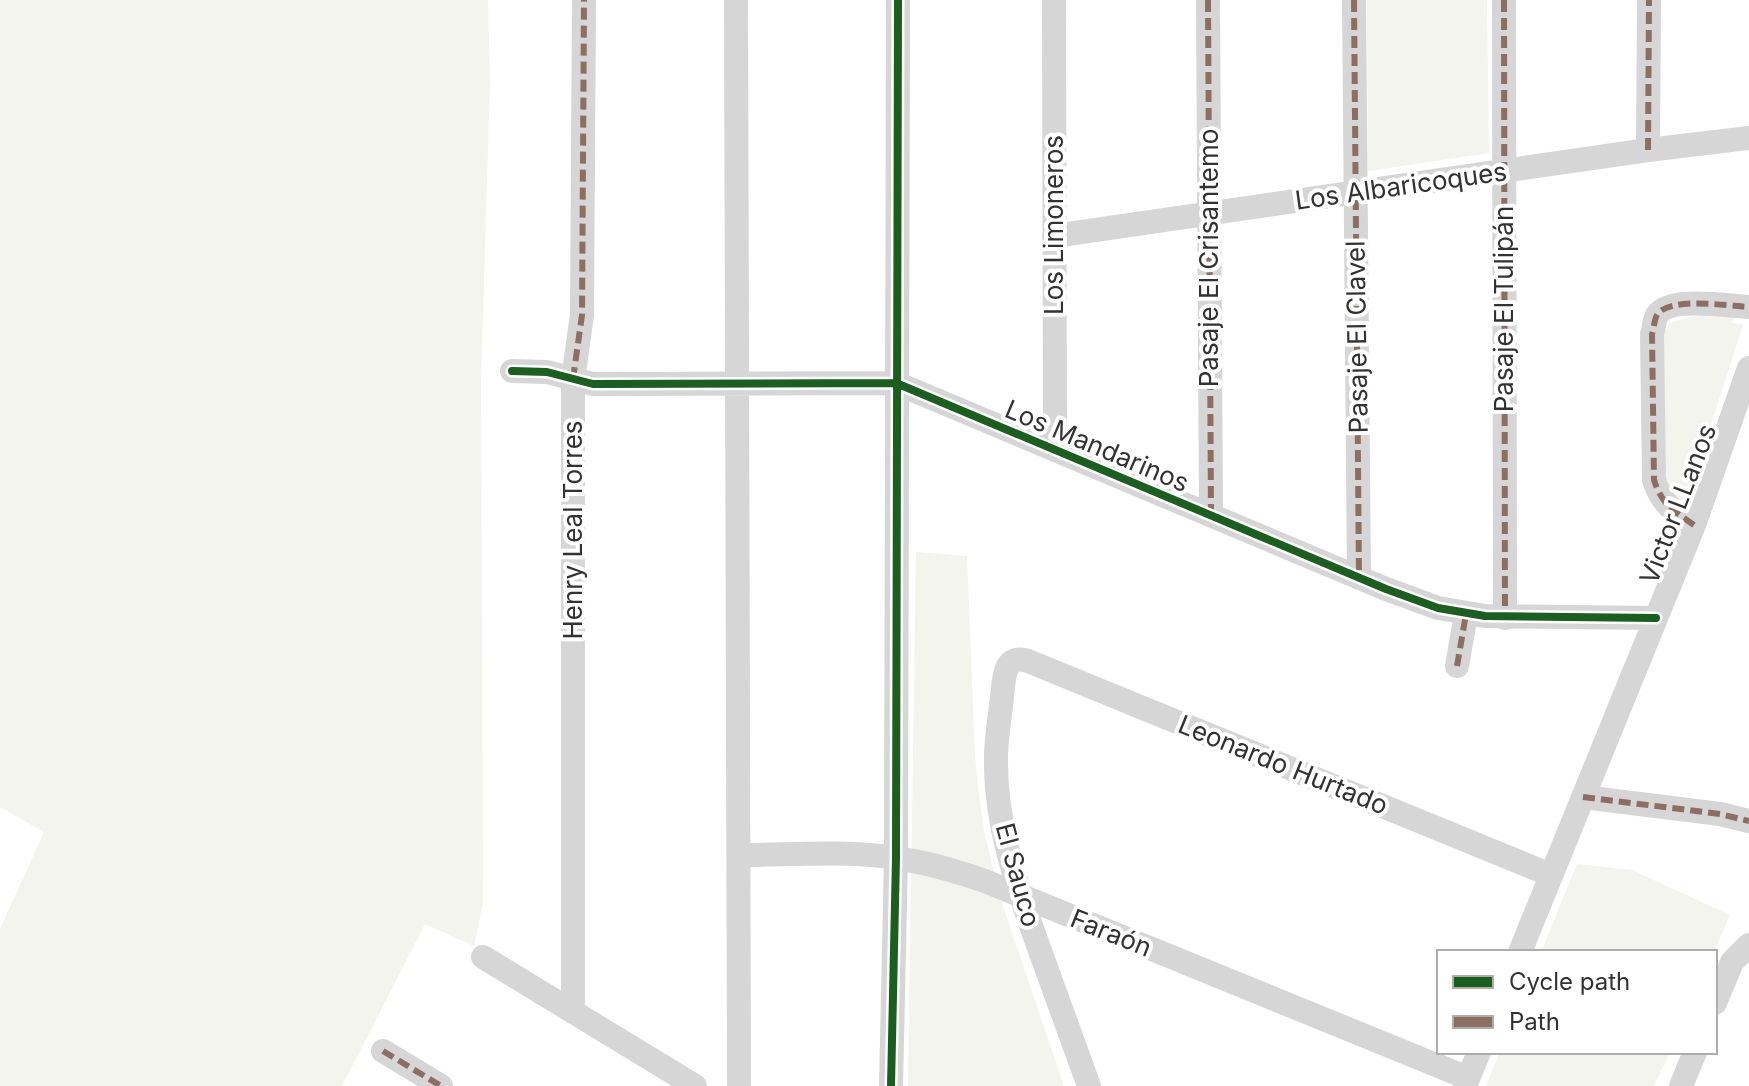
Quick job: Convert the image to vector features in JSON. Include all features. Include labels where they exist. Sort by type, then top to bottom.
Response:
[{"type":"street","name":"Henry Leal Torres","points":[[573,1012],[573,379],[582,315],[584,0]]},
{"type":"street","points":[[736,0],[739,1086]]},
{"type":"street","points":[[891,1086],[896,858],[898,0]]},
{"type":"street","name":"Los Limoneros","points":[[1054,0],[1055,450]]},
{"type":"street","name":"Pasaje El Crisantemo","points":[[1208,0],[1211,515]]},
{"type":"street","name":"Pasaje El Clavel","points":[[1354,0],[1359,578]]},
{"type":"street","name":"Pasaje El Tulipán","points":[[1504,0],[1505,618]]},
{"type":"street","points":[[1648,150],[1649,0]]},
{"type":"street","name":"Los Albaricoques","points":[[1054,236],[1749,138]]},
{"type":"street","points":[[1694,525],[1669,508],[1659,496],[1654,480],[1652,334],[1657,315],[1669,306],[1690,303],[1749,307]]},
{"type":"street","name":"Victor LLanos","points":[[1521,950],[1694,525],[1749,368]]},
{"type":"street","name":"Los Mandarinos","points":[[512,371],[547,372],[593,384],[896,383],[1359,578],[1438,608],[1505,618],[1656,618]]},
{"type":"street","points":[[1457,666],[1466,614]]},
{"type":"street","name":"Leonardo Hurtado","points":[[1015,660],[1028,661],[1551,875]]},
{"type":"street","name":"El Sauco","points":[[1015,660],[1010,663],[1004,678],[996,758],[1003,829],[1021,897],[1089,1086]]},
{"type":"street","points":[[1583,797],[1720,814],[1749,821]]},
{"type":"street","name":"Faraón","points":[[739,855],[869,855],[958,872],[1467,1082]]},
{"type":"street","points":[[1717,999],[1740,954]]},
{"type":"street","points":[[483,957],[573,1012],[667,1079],[695,1086]]},
{"type":"street","points":[[383,1051],[441,1086]]},
{"type":"street","points":[[1467,1082],[1478,1054]]},
{"type":"street","points":[[1681,1086],[1694,1054]]},
{"type":"shaded area","points":[[0,0],[488,0],[490,84],[481,378],[483,903],[474,946],[425,924],[342,1086],[0,1086],[0,929],[44,832],[0,807]]},
{"type":"shaded area","points":[[1367,0],[1487,0],[1489,153],[1368,171]]},
{"type":"shaded area","points":[[1735,311],[1733,323],[1743,325],[1686,502],[1676,499],[1664,484],[1661,362],[1664,334],[1671,322]]},
{"type":"shaded area","points":[[916,552],[967,556],[975,756],[985,836],[1002,903],[1064,1086],[908,1086]]},
{"type":"shaded area","points":[[1577,864],[1632,870],[1730,915],[1715,950],[1542,950]]},
{"type":"shaded area","points":[[1499,1054],[1669,1054],[1654,1086],[1486,1086]]},
{"type":"marked path","points":[[573,379],[582,315],[584,0]]},
{"type":"marked path","points":[[1208,0],[1211,515]]},
{"type":"marked path","points":[[1354,0],[1359,578]]},
{"type":"marked path","points":[[1504,0],[1505,618]]},
{"type":"marked path","points":[[1648,150],[1649,0]]},
{"type":"marked path","points":[[1694,525],[1665,502],[1654,480],[1652,334],[1655,319],[1664,309],[1686,304],[1749,307]]},
{"type":"marked path","points":[[1457,666],[1466,614]]},
{"type":"marked path","points":[[1583,797],[1720,814],[1749,821]]},
{"type":"marked path","points":[[383,1051],[441,1086]]},
{"type":"cycle path","points":[[891,1086],[896,858],[898,0]]},
{"type":"cycle path","points":[[512,371],[547,372],[593,384],[896,383],[1438,608],[1485,616],[1656,618]]}]
